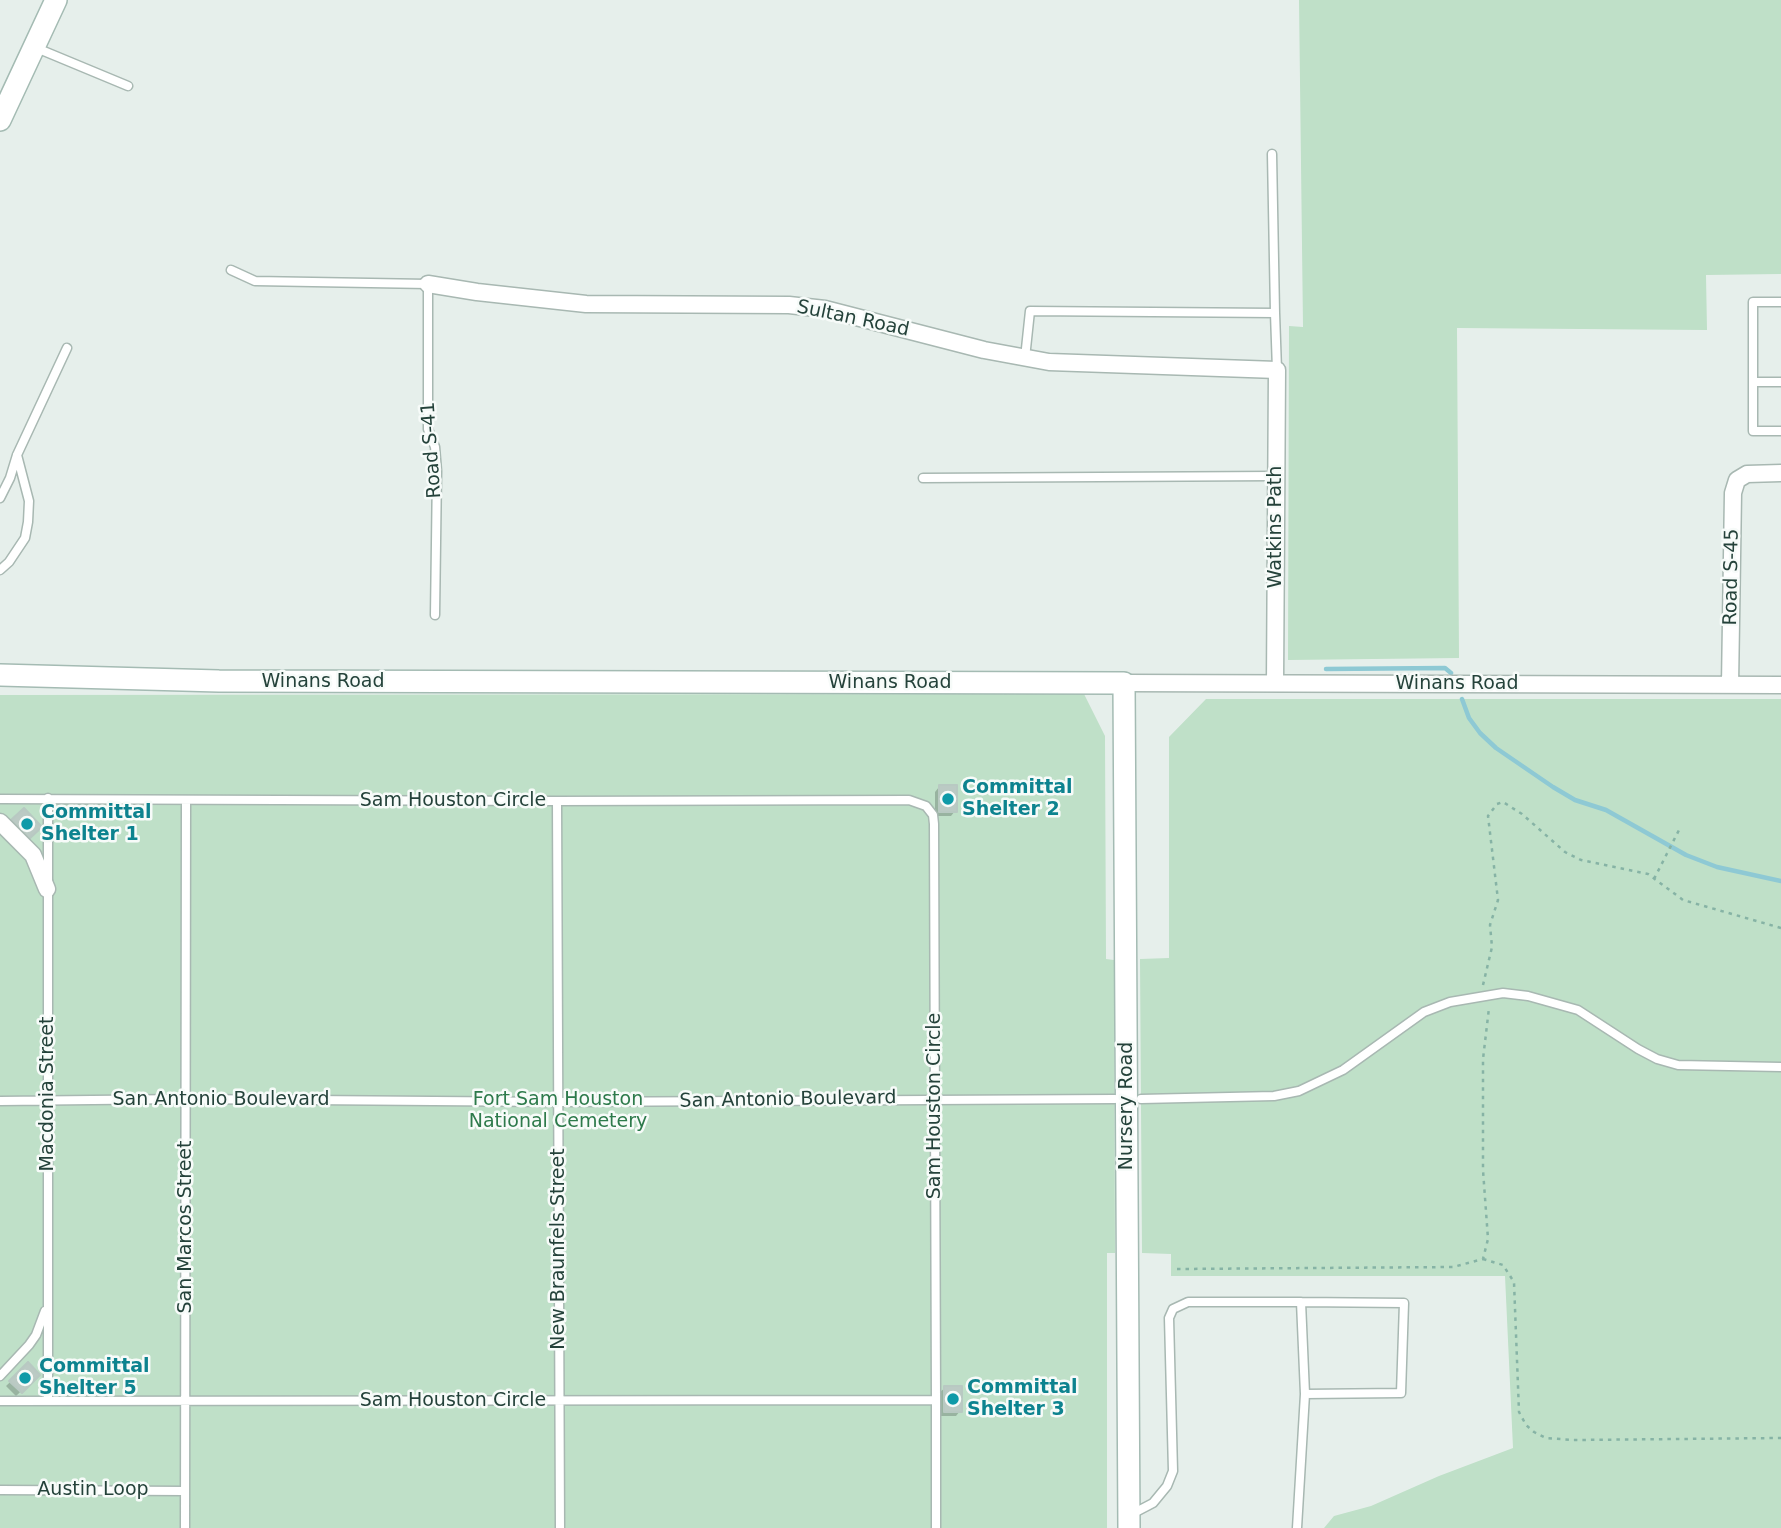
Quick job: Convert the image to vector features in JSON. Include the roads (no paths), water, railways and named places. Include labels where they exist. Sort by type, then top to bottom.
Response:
[{"type":"street","points":[[0,120],[8,84],[34,47],[56,0]]},
{"type":"street","name":"Sultan Road","points":[[428,284],[586,304],[789,305],[825,309],[984,351],[1049,362],[1277,370]]},
{"type":"street","name":"Watkins Path","points":[[1275,683],[1277,370]]},
{"type":"street","name":"Road S-45","points":[[1730,685],[1733,493],[1737,480],[1747,474],[1781,473]]},
{"type":"street","name":"Winans Road","points":[[0,675],[219,681],[1781,685]]},
{"type":"street","name":"Nursery Road","points":[[1124,683],[1129,1522]]},
{"type":"street","name":"Macdonia Street","points":[[0,822],[33,855],[47,889]]},
{"type":"lane","points":[[34,47],[128,86]]},
{"type":"lane","points":[[1272,154],[1277,370]]},
{"type":"lane","points":[[231,270],[255,281],[428,284]]},
{"type":"lane","name":"Road S-41","points":[[428,284],[428,429],[435,447],[437,471],[435,615]]},
{"type":"lane","points":[[1781,302],[1753,302],[1753,431],[1781,431]]},
{"type":"lane","points":[[1025,358],[1030,311],[1275,313]]},
{"type":"lane","points":[[0,498],[66,348]]},
{"type":"lane","points":[[1753,382],[1781,382]]},
{"type":"lane","points":[[0,570],[9,562],[24,538],[28,522],[29,501],[17,455]]},
{"type":"lane","points":[[923,478],[1276,476]]},
{"type":"lane","name":"Sam Houston Circle","points":[[0,799],[909,800],[926,806],[933,815],[934,824],[936,1400],[0,1401]]},
{"type":"lane","name":"Macdonia Street","points":[[48,799],[48,1401]]},
{"type":"lane","name":"San Marcos Street","points":[[185,1528],[186,800]]},
{"type":"lane","name":"New Braunfels Street","points":[[557,801],[559,1528]]},
{"type":"lane","points":[[1141,1099],[1274,1096],[1299,1091],[1343,1070],[1424,1012],[1450,1002],[1503,993],[1528,996],[1578,1010],[1638,1049],[1657,1059],[1678,1065],[1781,1067]]},
{"type":"lane","name":"San Antonio Boulevard","points":[[0,1101],[1115,1099]]},
{"type":"lane","name":"Macdonia Street","points":[[0,1376],[19,1358],[36,1335],[47,1299]]},
{"type":"lane","points":[[1129,1522],[1153,1503],[1167,1486],[1173,1471],[1169,1318],[1173,1309],[1188,1302],[1404,1303],[1401,1393],[1305,1394]]},
{"type":"lane","points":[[1297,1528],[1305,1394],[1301,1302]]},
{"type":"lane","points":[[936,1400],[936,1528]]},
{"type":"lane","name":"Austin Loop","points":[[0,1490],[185,1491]]},
{"type":"waterway","points":[[1326,669],[1445,668],[1451,673]]},
{"type":"waterway","points":[[1462,699],[1469,718],[1496,748],[1575,800],[1606,810],[1686,855],[1717,867],[1781,881]]},
{"type":"place","name":"Committal Shelter 2","points":[[948,799]]},
{"type":"place","name":"Committal Shelter 1","points":[[27,824]]},
{"type":"place","name":"Committal Shelter 5","points":[[25,1378]]},
{"type":"place","name":"Committal Shelter 3","points":[[953,1399]]},
{"type":"park label","name":"Fort Sam Houston National Cemetery","points":[[558,1111]]}]
